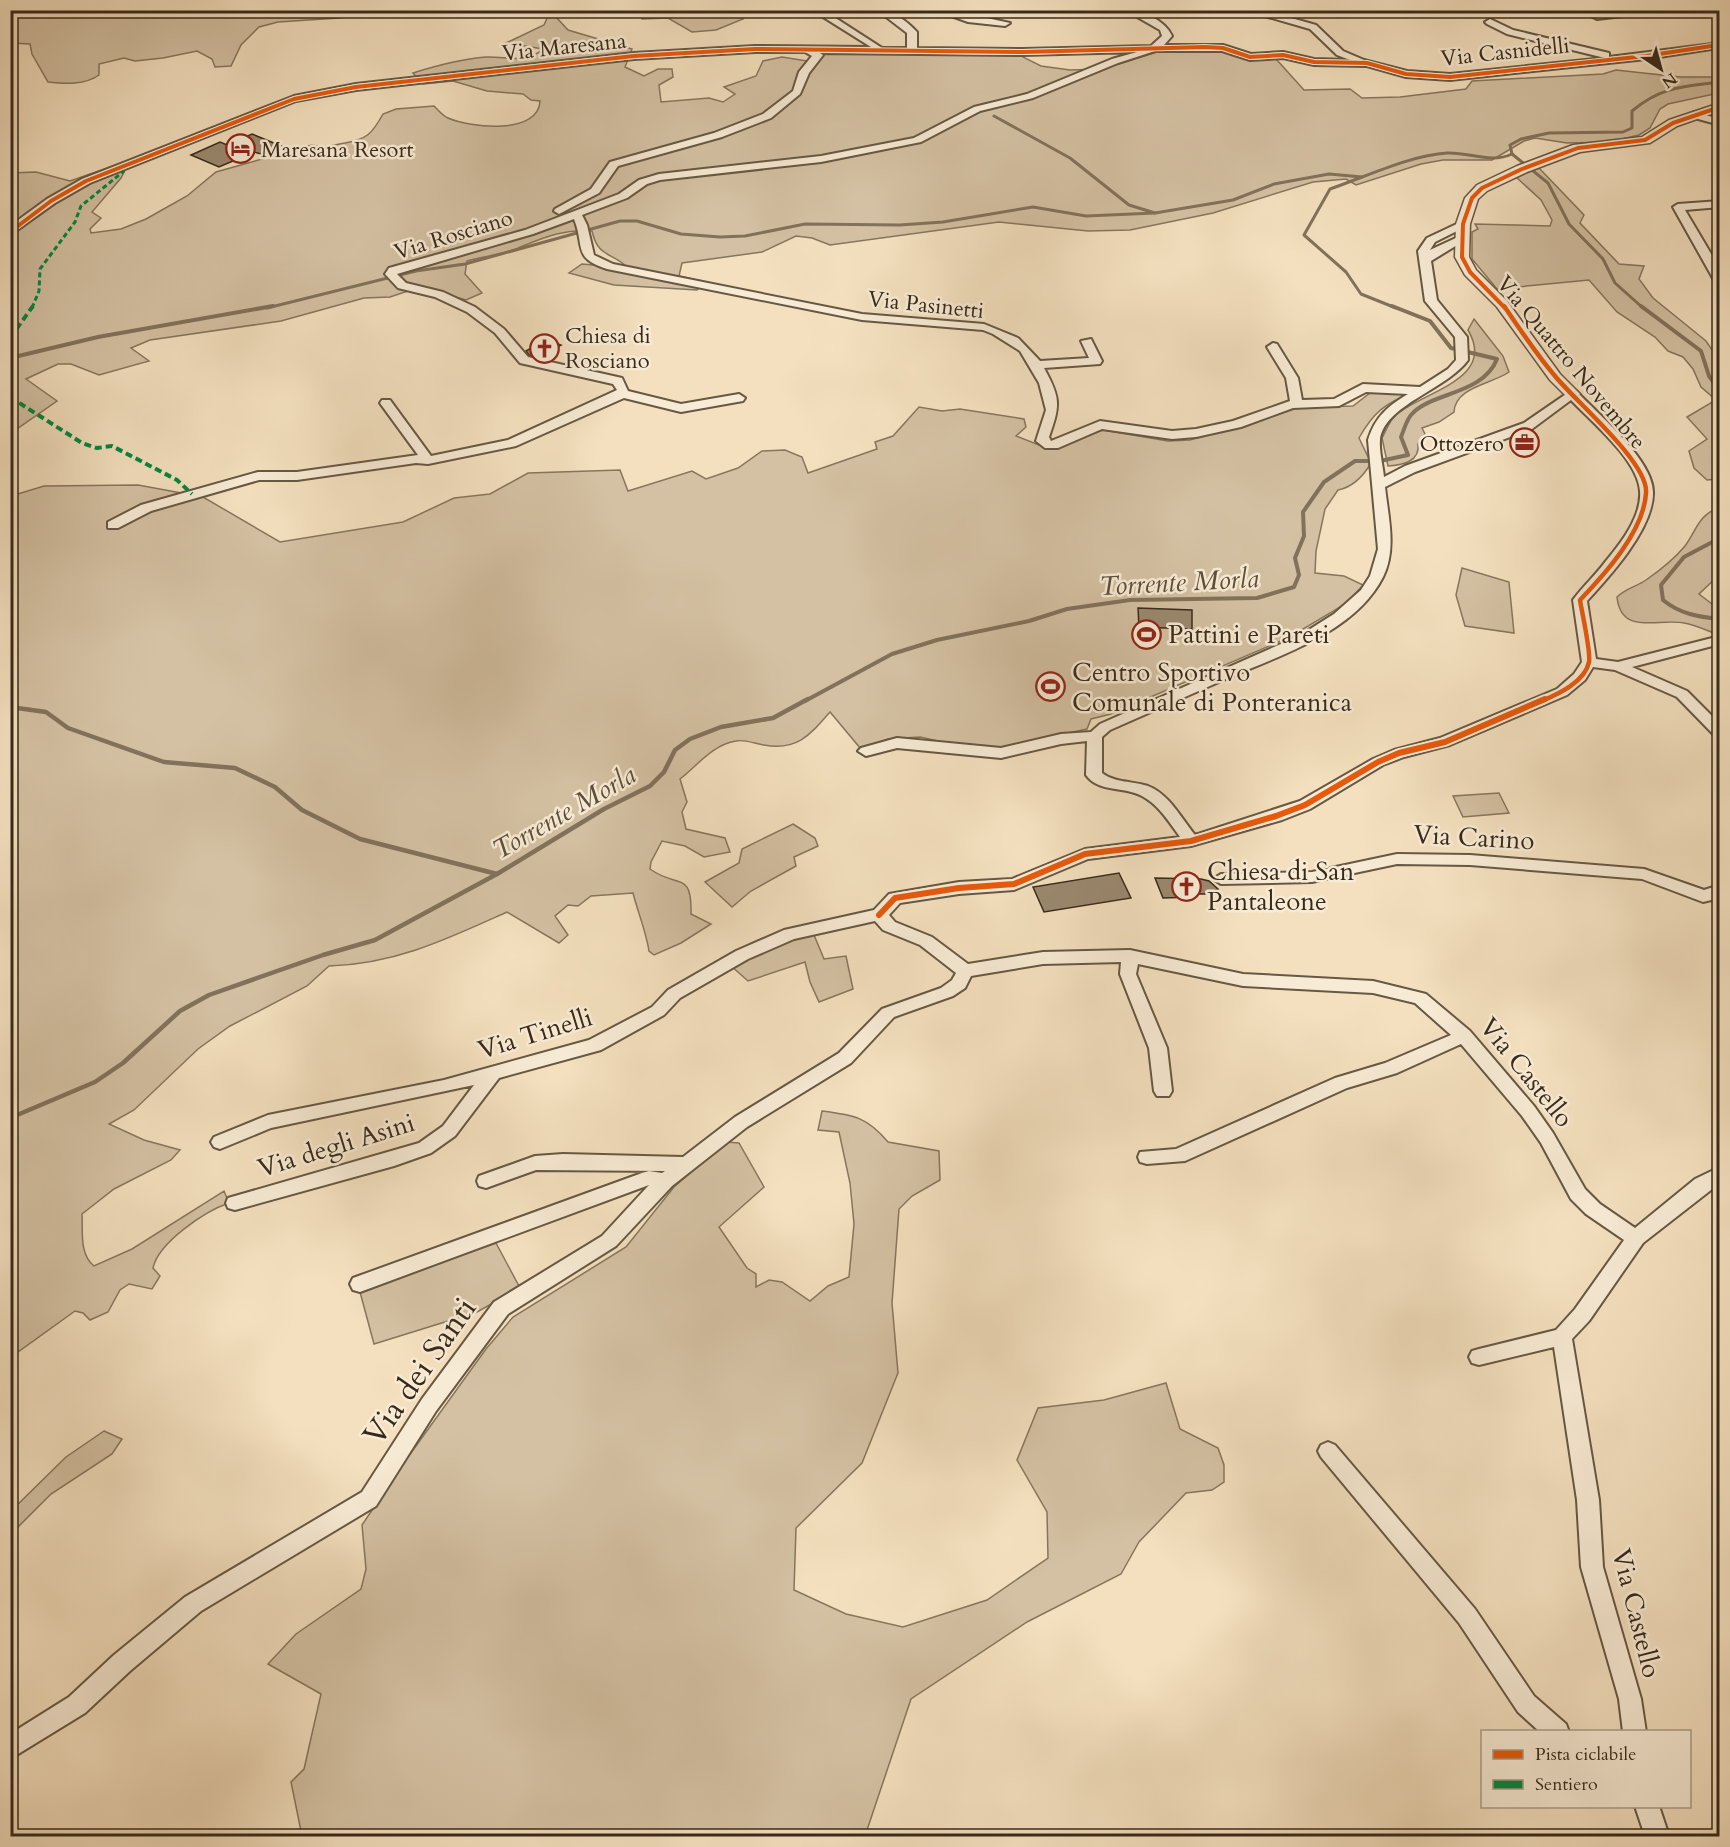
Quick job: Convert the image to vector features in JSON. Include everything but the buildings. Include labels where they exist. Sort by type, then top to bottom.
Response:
[{"type":"street","points":[[816,10],[879,48]]},
{"type":"street","points":[[881,10],[909,28],[912,32],[912,50]]},
{"type":"street","points":[[939,10],[968,19],[1005,23]]},
{"type":"street","points":[[1129,10],[1164,28],[1167,36],[1154,49]]},
{"type":"street","points":[[1248,10],[1286,18],[1313,27],[1340,52],[1367,63]]},
{"type":"street","points":[[1286,18],[1302,10]]},
{"type":"street","points":[[1582,10],[1598,16],[1672,10]]},
{"type":"street","points":[[1490,22],[1510,32],[1615,58]]},
{"type":"street","points":[[1719,38],[1719,58]]},
{"type":"street","name":"Via Casnidelli","points":[[1154,49],[1223,48],[1250,57],[1283,55],[1321,63],[1367,63],[1406,74],[1450,77],[1615,58],[1719,38]]},
{"type":"street","name":"Via Maresana","points":[[10,232],[51,201],[86,182],[260,111],[322,92],[622,57],[879,48],[1077,58],[1154,49]]},
{"type":"street","points":[[523,233],[525,227],[595,191],[615,164],[718,135],[767,116],[797,92],[804,72],[818,55],[805,49]]},
{"type":"street","name":"Via Rosciano","points":[[621,393],[622,385],[618,381],[524,360],[511,341],[489,320],[463,303],[428,290],[402,286],[392,274],[393,270],[523,233],[623,196],[643,182],[659,177],[826,157],[918,140],[939,132],[960,117],[979,109],[1028,97],[1115,61],[1154,49]]},
{"type":"street","points":[[1057,86],[1077,58]]},
{"type":"street","points":[[1436,252],[1462,256],[1462,224],[1472,198],[1482,188],[1528,166],[1578,148],[1645,140],[1673,123],[1719,107]]},
{"type":"street","points":[[1694,115],[1719,122]]},
{"type":"street","points":[[1719,204],[1678,207],[1719,280]]},
{"type":"street","name":"Via Pasinetti","points":[[576,214],[585,229],[587,252],[592,260],[610,267],[862,317],[984,327],[1020,344],[1035,365],[1052,409],[1051,418],[1042,436],[1042,441],[1049,445],[1058,444],[1100,425],[1172,435],[1210,431],[1297,404],[1335,403],[1347,399],[1363,388],[1424,391]]},
{"type":"street","points":[[866,751],[897,743],[977,753],[1000,753],[1061,740],[1095,736],[1105,727],[1304,639],[1354,605],[1377,576],[1384,560],[1376,464],[1376,429],[1382,417],[1447,378],[1463,354],[1461,337],[1455,327],[1431,301],[1425,261],[1426,245],[1437,236],[1462,224]]},
{"type":"street","points":[[1437,236],[1462,239]]},
{"type":"street","points":[[1425,261],[1436,252],[1462,239]]},
{"type":"street","name":"Via Quattro Novembre","points":[[1462,256],[1470,272],[1502,304],[1555,377],[1630,455],[1647,491],[1642,512],[1616,562],[1580,600],[1589,663]]},
{"type":"street","points":[[1035,365],[1096,362],[1087,341]]},
{"type":"street","points":[[1273,347],[1292,378],[1297,404]]},
{"type":"street","points":[[114,525],[146,508],[258,476],[297,476],[428,459],[512,443],[569,420],[621,393],[681,408],[739,398]]},
{"type":"street","points":[[1379,485],[1410,469],[1528,426],[1572,394]]},
{"type":"street","points":[[386,403],[428,459]]},
{"type":"street","points":[[1376,464],[1410,469]]},
{"type":"street","points":[[965,971],[926,941],[889,926],[879,915],[895,898],[959,888],[1014,884],[1085,854],[1191,841],[1276,816],[1305,805],[1378,762],[1399,753],[1444,742],[1562,692],[1580,677],[1589,663],[1618,666],[1719,640]]},
{"type":"street","points":[[1618,666],[1682,694],[1719,733]]},
{"type":"street","points":[[1095,736],[1094,775],[1109,784],[1142,790],[1156,797],[1191,841]]},
{"type":"street","name":"Via Carino","points":[[1221,879],[1312,877],[1397,859],[1470,860],[1644,874],[1703,896],[1713,895],[1719,890]]},
{"type":"street","name":"Via Tinelli","points":[[220,1142],[268,1122],[444,1087],[595,1045],[658,1011],[674,994],[742,955],[790,934],[879,915]]},
{"type":"street","points":[[1130,956],[1128,974],[1158,1048],[1163,1091]]},
{"type":"street","name":"Via Castello","points":[[965,971],[1043,958],[1130,956],[1243,980],[1373,987],[1404,992],[1420,998],[1464,1036],[1528,1111],[1578,1194],[1593,1209],[1636,1238]]},
{"type":"street","name":"Via dei Santi","points":[[10,1748],[77,1705],[122,1663],[194,1604],[369,1499],[429,1405],[501,1308],[609,1241],[665,1181],[741,1122],[845,1058],[888,1013],[947,992],[959,984],[965,971]]},
{"type":"street","points":[[1147,1157],[1178,1156],[1341,1083],[1391,1068],[1464,1036]]},
{"type":"street","name":"Via degli Asini","points":[[235,1203],[394,1160],[425,1148],[449,1131],[493,1073]]},
{"type":"street","points":[[486,1181],[535,1163],[554,1161],[687,1164]]},
{"type":"street","points":[[1479,1357],[1562,1337],[1582,1315],[1636,1238],[1702,1184],[1719,1173]]},
{"type":"street","points":[[360,1284],[649,1178],[665,1181]]},
{"type":"street","name":"Via Castello","points":[[1562,1337],[1588,1500],[1592,1567],[1630,1699],[1635,1730]]},
{"type":"street","points":[[1328,1451],[1467,1616],[1526,1704],[1557,1730]]},
{"type":"street","points":[[1648,1808],[1657,1836]]},
{"type":"shaded area","points":[[11,10],[382,11],[339,18],[278,22],[259,27],[241,45],[231,66],[215,67],[212,59],[197,51],[135,61],[124,58],[99,64],[99,75],[93,78],[68,83],[48,82],[32,54],[30,44],[11,43]]},
{"type":"shaded area","points":[[542,11],[560,11],[557,18],[568,30],[632,49],[625,67],[644,76],[658,69],[672,69],[673,77],[659,85],[661,102],[709,98],[723,102],[735,94],[724,87],[756,76],[763,61],[782,57],[807,61],[817,51],[1013,52],[1041,66],[1070,70],[1102,69],[1157,52],[1232,48],[1252,55],[1276,59],[1304,90],[1350,89],[1362,98],[1400,97],[1466,89],[1472,81],[1603,74],[1616,70],[1680,77],[1719,77],[1719,93],[1668,104],[1660,109],[1650,128],[1639,135],[1609,142],[1567,143],[1535,138],[1524,141],[1492,160],[1443,160],[1421,164],[1356,185],[1346,179],[1313,182],[1213,213],[1130,230],[1088,231],[999,222],[830,245],[812,238],[796,236],[762,252],[682,263],[679,276],[706,282],[697,290],[614,285],[569,273],[582,264],[628,268],[598,246],[592,231],[565,232],[510,251],[467,261],[465,274],[482,293],[466,300],[420,287],[390,297],[364,298],[281,321],[150,340],[131,348],[149,361],[99,375],[71,364],[58,364],[26,379],[57,401],[11,433],[10,173],[36,172],[70,181],[113,166],[126,168],[121,178],[92,212],[101,218],[90,229],[91,233],[121,229],[146,219],[187,196],[216,172],[312,145],[321,147],[359,140],[372,131],[383,114],[396,109],[434,106],[446,117],[458,122],[487,126],[516,124],[537,112],[540,101],[531,100],[523,94],[487,91],[453,81],[423,84],[413,73],[468,59],[486,57],[516,59],[536,54],[543,49],[506,43],[544,25],[548,16]]},
{"type":"shaded area","points":[[641,11],[736,11],[743,19],[716,30],[692,32],[668,18],[642,19]]},
{"type":"shaded area","points":[[1539,168],[1584,215],[1580,223],[1619,264],[1644,266],[1639,279],[1653,298],[1706,341],[1719,360],[1719,479],[1707,480],[1694,468],[1689,451],[1707,439],[1687,417],[1716,400],[1701,387],[1693,369],[1683,357],[1668,351],[1655,337],[1617,312],[1589,280],[1497,289],[1472,259],[1472,232],[1478,229],[1475,224],[1550,226],[1552,220],[1541,200],[1516,177]]},
{"type":"shaded area","points":[[1474,319],[1503,356],[1509,372],[1467,392],[1456,404],[1454,412],[1439,422],[1422,428],[1425,434],[1418,444],[1414,458],[1400,465],[1388,466],[1382,438],[1390,422],[1409,406],[1454,382],[1466,372],[1473,361],[1474,347],[1468,330]]},
{"type":"shaded area","points":[[1370,393],[1412,393],[1387,405],[1369,422],[1359,438],[1371,463],[1358,480],[1338,490],[1325,509],[1316,551],[1315,573],[1344,576],[1363,585],[1347,603],[1303,629],[1304,631],[1111,714],[1091,719],[1087,729],[983,751],[920,737],[888,739],[861,749],[830,712],[809,734],[785,746],[746,741],[727,743],[706,756],[680,779],[687,802],[682,812],[686,829],[725,838],[730,852],[704,857],[685,846],[662,841],[651,862],[650,869],[686,886],[691,900],[691,914],[711,924],[681,943],[654,955],[649,951],[633,893],[591,896],[578,906],[568,905],[555,916],[568,935],[559,943],[507,912],[442,940],[399,955],[377,961],[329,966],[307,986],[230,1026],[198,1049],[134,1110],[109,1124],[144,1140],[180,1150],[171,1160],[114,1189],[82,1214],[86,1255],[94,1266],[132,1249],[224,1191],[229,1203],[196,1220],[164,1248],[153,1268],[160,1276],[152,1289],[129,1284],[120,1290],[108,1312],[90,1320],[83,1313],[75,1311],[11,1357],[11,496],[44,486],[138,485],[203,497],[280,542],[403,522],[454,498],[490,494],[528,473],[620,470],[628,491],[692,471],[706,479],[738,468],[762,451],[785,450],[802,457],[808,473],[877,449],[875,442],[893,436],[919,407],[942,411],[960,409],[1024,419],[1026,427],[1016,436],[1049,449],[1103,430],[1168,441],[1190,440],[1260,420],[1285,408],[1353,406]]},
{"type":"shaded area","points":[[1719,508],[1719,575],[1699,594],[1716,607],[1719,606],[1719,635],[1684,623],[1642,623],[1626,617],[1620,609],[1617,597],[1667,564],[1685,546],[1702,519]]},
{"type":"shaded area","points":[[1462,568],[1509,582],[1514,633],[1465,626],[1456,595]]},
{"type":"shaded area","points":[[1499,793],[1509,813],[1463,817],[1453,796]]},
{"type":"shaded area","points":[[793,824],[815,838],[818,846],[794,857],[796,866],[751,891],[732,907],[705,882],[739,863],[742,849]]},
{"type":"shaded area","points":[[814,935],[824,959],[846,956],[853,989],[819,1002],[810,982],[805,962],[748,981],[730,965],[790,939]]},
{"type":"shaded area","points":[[822,1111],[843,1114],[866,1122],[888,1142],[939,1151],[940,1180],[912,1196],[899,1209],[892,1303],[898,1373],[862,1463],[796,1528],[794,1590],[846,1614],[903,1627],[987,1600],[1048,1558],[1047,1512],[1017,1460],[1038,1408],[1104,1400],[1166,1383],[1180,1429],[1218,1448],[1224,1465],[1224,1482],[1212,1490],[1186,1493],[1139,1542],[1121,1574],[1027,1622],[911,1699],[865,1836],[302,1836],[291,1782],[304,1769],[321,1694],[268,1664],[296,1634],[361,1589],[366,1569],[362,1525],[408,1457],[486,1349],[513,1317],[626,1247],[674,1187],[726,1142],[739,1143],[764,1187],[719,1227],[747,1268],[756,1274],[756,1287],[769,1280],[782,1282],[810,1301],[828,1286],[849,1277],[854,1224],[850,1183],[839,1132],[818,1130]]},
{"type":"shaded area","points":[[496,1243],[520,1288],[477,1312],[374,1344],[360,1292]]},
{"type":"shaded area","points":[[104,1431],[122,1439],[112,1454],[51,1494],[11,1534],[11,1511],[66,1457]]},
{"type":"waterway","name":"Torrente Morla","points":[[1512,154],[1510,145],[1521,139],[1549,133],[1623,132],[1632,128],[1632,111],[1653,97],[1673,89],[1720,82]]},
{"type":"waterway","points":[[994,116],[1070,158],[1129,205],[1155,213]]},
{"type":"waterway","name":"Torrente Morla","points":[[1396,308],[1361,294],[1346,272],[1304,235],[1330,189],[1403,162],[1433,155],[1456,153],[1496,158],[1512,154]]},
{"type":"waterway","points":[[1512,154],[1548,183],[1569,224],[1603,259],[1615,283],[1643,308]]},
{"type":"waterway","points":[[1155,213],[1233,200],[1274,184],[1329,174],[1362,177]]},
{"type":"waterway","points":[[267,308],[416,271],[465,264],[620,221],[637,221],[681,234],[720,237],[745,236],[805,224],[900,225],[943,222],[1033,207],[1086,216],[1155,213]]},
{"type":"waterway","points":[[10,358],[98,337],[273,306]]},
{"type":"waterway","name":"Torrente Morla","points":[[805,701],[892,654],[937,640],[1029,621],[1067,609],[1130,600],[1257,598],[1294,587],[1299,575],[1295,558],[1304,536],[1303,512],[1324,482],[1355,461],[1380,461],[1408,455],[1401,437],[1411,415],[1420,407],[1480,380],[1490,371],[1497,359],[1451,348],[1430,321],[1392,306]]},
{"type":"waterway","points":[[1641,306],[1701,351],[1709,376],[1720,391]]},
{"type":"waterway","points":[[1720,412],[1716,428],[1720,444]]},
{"type":"waterway","points":[[1720,538],[1684,557],[1661,585],[1663,600],[1676,609],[1697,616],[1720,619]]},
{"type":"waterway","name":"Torrente Morla","points":[[497,874],[604,809],[650,786],[664,772],[675,750],[690,739],[721,727],[773,718],[808,699]]},
{"type":"waterway","points":[[10,707],[46,712],[68,728],[164,762],[235,768],[275,787],[302,810],[360,839],[497,874]]},
{"type":"waterway","name":"Torrente Morla","points":[[10,1118],[95,1082],[123,1063],[180,1011],[209,995],[323,955],[375,940],[497,874]]},
{"type":"marked path","points":[[10,338],[33,306],[39,291],[40,269],[75,222],[81,206],[124,171]]},
{"type":"marked path","points":[[10,397],[82,443],[97,448],[112,446],[177,480],[192,494]]},
{"type":"cycle path","points":[[10,232],[51,201],[86,181],[294,99],[356,87],[634,56],[755,49],[1023,52],[1205,47],[1223,48],[1250,57],[1283,55],[1314,62],[1367,63],[1406,74],[1450,77],[1646,56],[1718,45]]},
{"type":"cycle path","points":[[879,915],[895,898],[959,888],[1014,884],[1085,854],[1191,841],[1276,816],[1305,805],[1378,762],[1399,753],[1445,742],[1562,692],[1580,677],[1589,662],[1580,600],[1616,562],[1642,512],[1647,491],[1630,455],[1555,377],[1502,304],[1470,272],[1462,257],[1463,224],[1472,198],[1482,188],[1522,169],[1578,148],[1645,140],[1673,123],[1720,107]]},
{"type":"place","name":"Maresana Resort","points":[[240,149]]},
{"type":"place","name":"Chiesa di Rosciano","points":[[544,348]]},
{"type":"place","name":"Ottozero","points":[[1525,443]]},
{"type":"place","name":"Pattini e Pareti","points":[[1147,634]]},
{"type":"place","name":"Centro Sportivo Comunale di Ponteranica","points":[[1051,687]]},
{"type":"place","name":"Chiesa di San Pantaleone","points":[[1186,886]]}]
